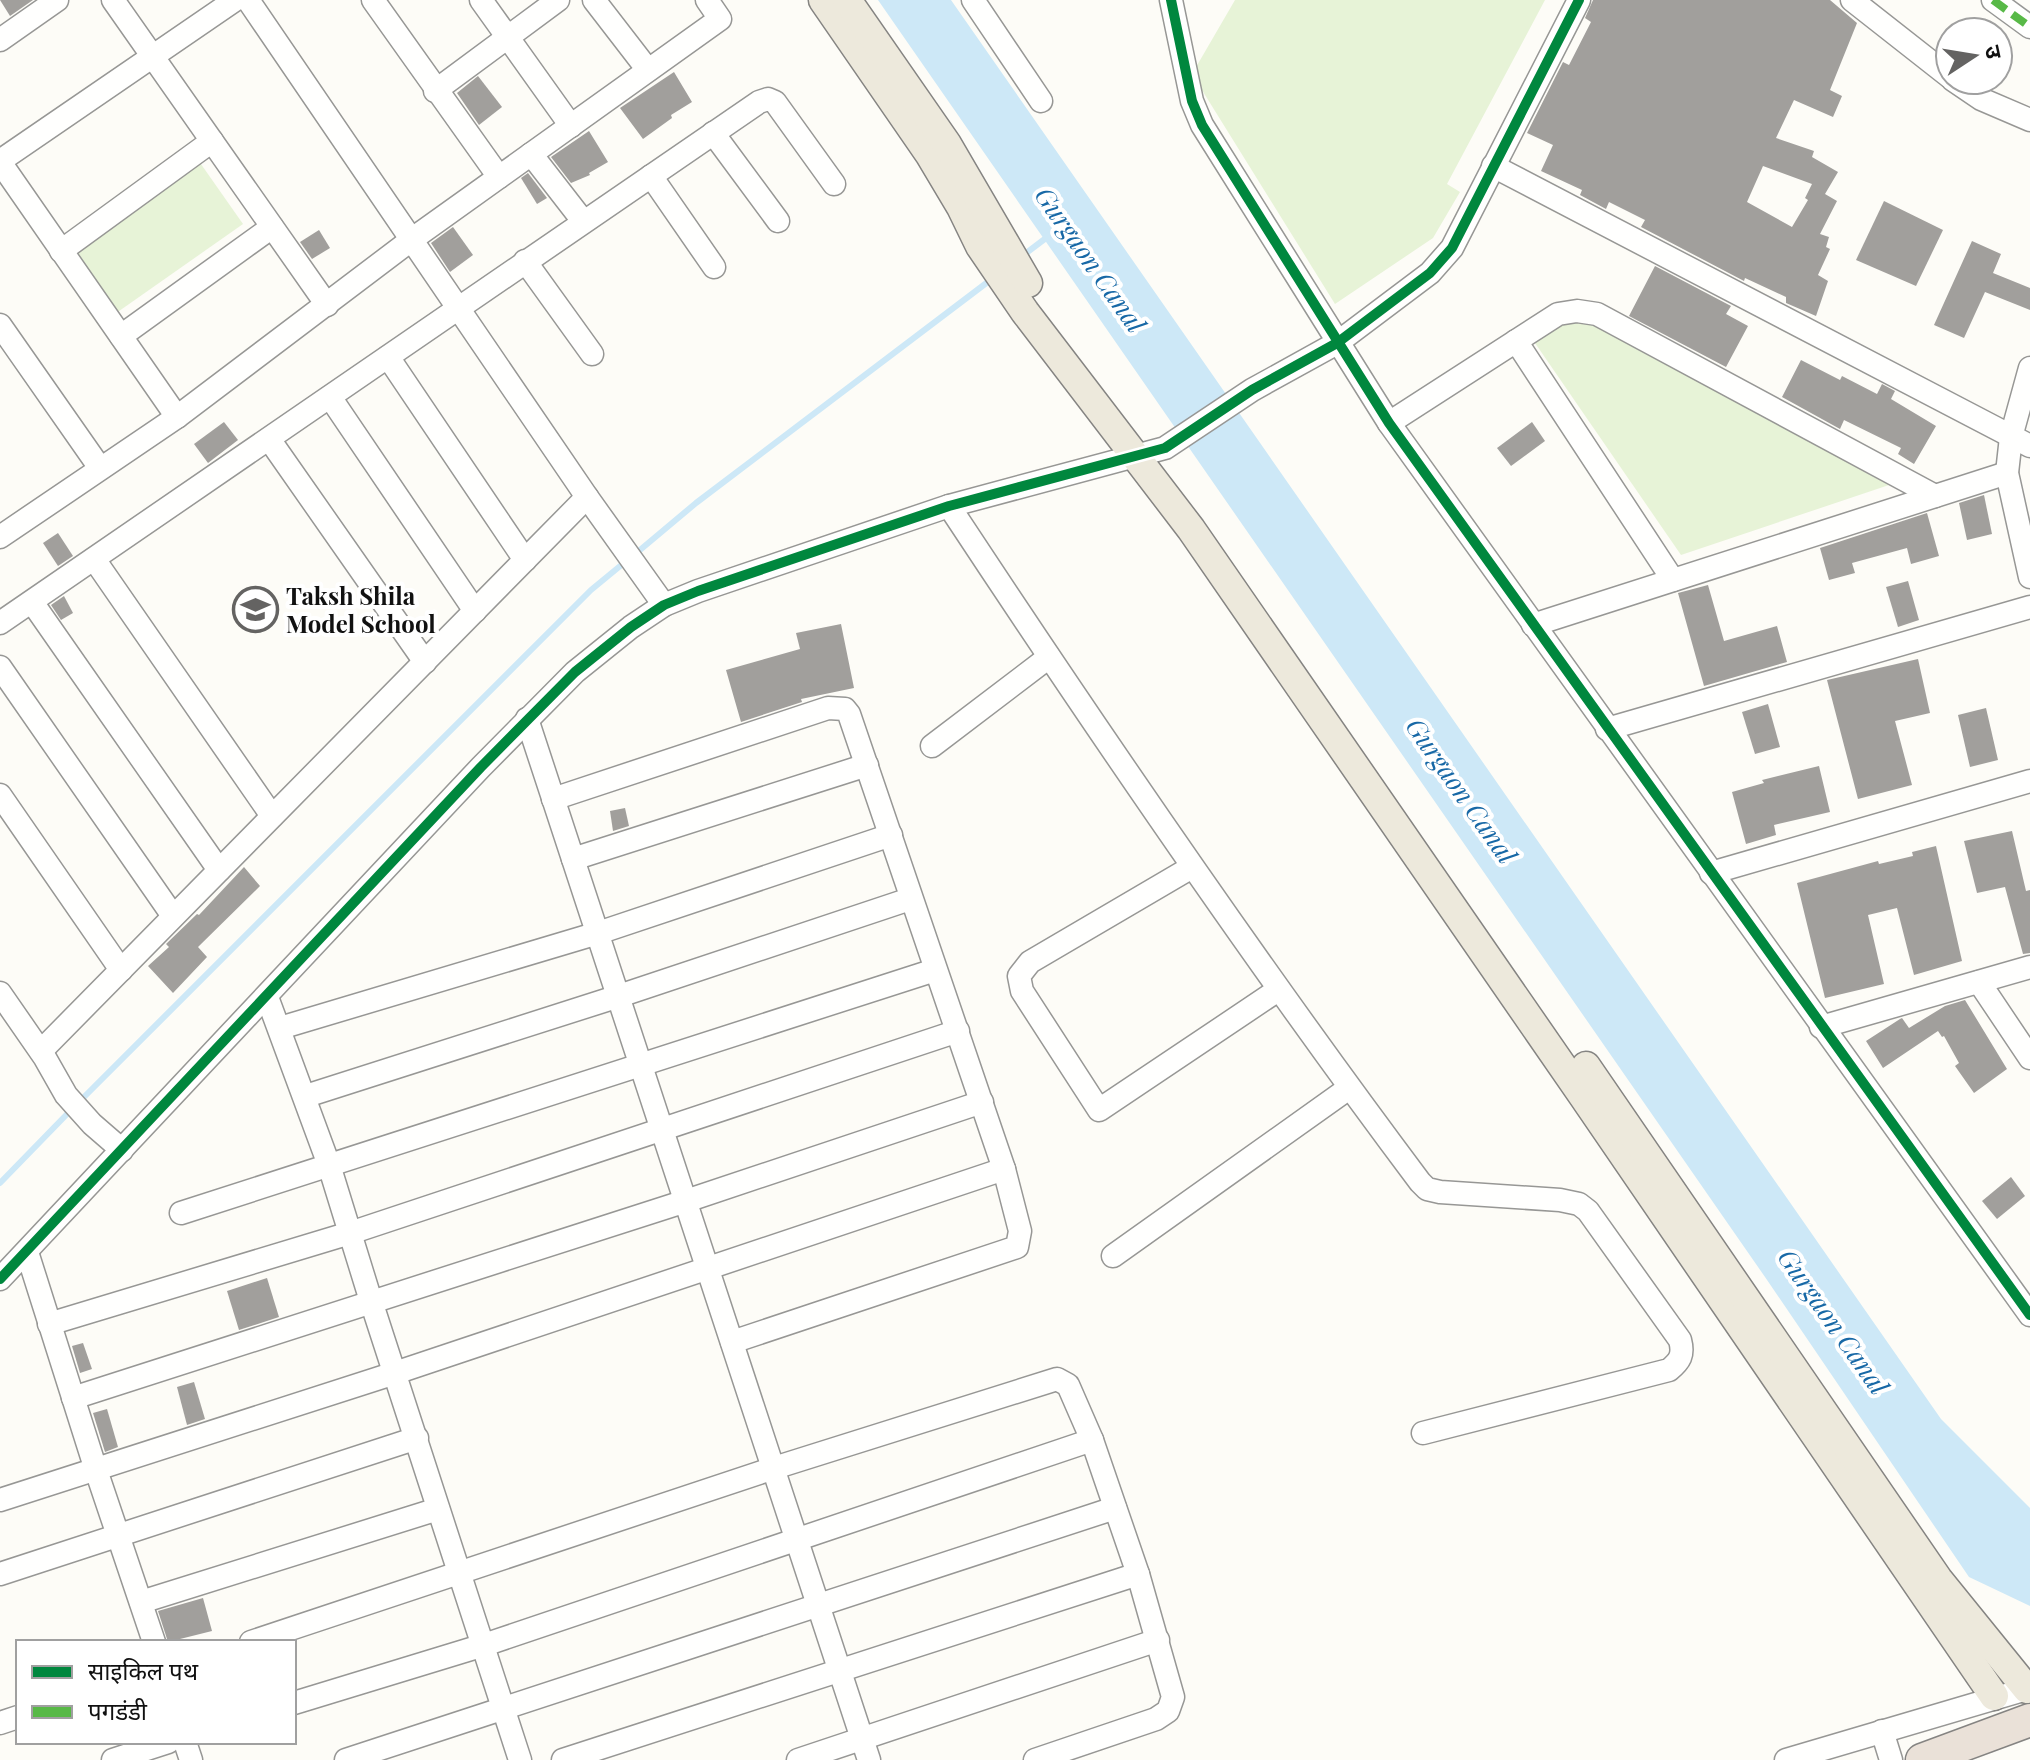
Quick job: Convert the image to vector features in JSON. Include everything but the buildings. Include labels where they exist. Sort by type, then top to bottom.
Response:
[{"type":"highway","points":[[1922,1760],[2030,1720]]},
{"type":"main road","points":[[823,0],[936,165],[961,207],[989,241],[1032,306],[1088,368],[1155,451],[1628,1125],[1938,1579],[2028,1688]]},
{"type":"main road","points":[[847,0],[976,191],[989,241]]},
{"type":"main road","points":[[1155,451],[1191,529],[1994,1696]]},
{"type":"street","points":[[0,40],[57,0]]},
{"type":"street","points":[[113,0],[327,305]]},
{"type":"street","points":[[177,417],[0,161],[235,0]]},
{"type":"street","points":[[248,0],[664,605]]},
{"type":"street","points":[[373,0],[499,177]]},
{"type":"street","points":[[481,0],[571,126]]},
{"type":"street","points":[[435,91],[558,0]]},
{"type":"street","points":[[594,0],[648,70]]},
{"type":"street","points":[[973,0],[1041,101]]},
{"type":"street","points":[[1171,0],[1196,112],[1389,423],[1821,1027],[2019,1284],[2030,1315]]},
{"type":"street","points":[[0,1279],[527,719],[603,648],[664,605],[949,506],[1155,451],[1337,343],[1430,273],[1452,248],[1579,0]]},
{"type":"street","points":[[1852,0],[1934,65]]},
{"type":"street","points":[[1993,0],[2030,27]]},
{"type":"street","points":[[0,537],[177,417],[411,240],[720,19],[715,3]]},
{"type":"street","points":[[1977,96],[2030,120]]},
{"type":"street","points":[[0,623],[759,102],[772,100],[834,184]]},
{"type":"street","points":[[713,133],[778,221]]},
{"type":"street","points":[[61,251],[212,141]]},
{"type":"street","points":[[531,154],[583,221]]},
{"type":"street","points":[[1493,166],[2021,441]]},
{"type":"street","points":[[651,176],[714,267]]},
{"type":"street","points":[[121,336],[272,227]]},
{"type":"street","points":[[525,261],[592,354]]},
{"type":"street","points":[[1389,423],[1558,314],[1577,311],[1597,314],[1935,496]]},
{"type":"street","points":[[0,325],[100,468]]},
{"type":"street","points":[[1516,341],[1673,580]]},
{"type":"street","points":[[388,357],[525,560]]},
{"type":"street","points":[[2030,368],[2021,441],[2007,473],[2030,577]]},
{"type":"street","points":[[330,397],[475,611]]},
{"type":"street","points":[[269,439],[425,662]]},
{"type":"street","points":[[1533,625],[2007,473]]},
{"type":"street","points":[[41,1051],[587,497]]},
{"type":"street","points":[[949,506],[1192,867],[1278,990],[1420,1182],[1427,1189],[1450,1194],[1560,1200],[1579,1204],[1588,1211],[1680,1340],[1683,1351],[1679,1361],[1669,1370],[1423,1433]]},
{"type":"street","points":[[94,559],[272,816]]},
{"type":"street","points":[[32,602],[219,870]]},
{"type":"street","points":[[1607,729],[2030,607]]},
{"type":"street","points":[[932,746],[1049,657]]},
{"type":"street","points":[[0,667],[173,916]]},
{"type":"street","points":[[553,799],[828,708],[841,708],[849,714],[982,1102],[1020,1231],[1017,1247],[732,1342]]},
{"type":"street","points":[[527,719],[869,1760]]},
{"type":"street","points":[[573,859],[867,765]]},
{"type":"street","points":[[1711,873],[2030,781]]},
{"type":"street","points":[[0,795],[121,970]]},
{"type":"street","points":[[280,1028],[598,933],[891,835]]},
{"type":"street","points":[[1192,867],[1030,962],[1019,976],[1022,991],[1099,1110],[1278,990]]},
{"type":"street","points":[[306,1096],[910,899]]},
{"type":"street","points":[[1821,1027],[2030,967]]},
{"type":"street","points":[[181,1213],[935,970]]},
{"type":"street","points":[[1979,982],[2030,1058]]},
{"type":"street","points":[[0,993],[41,1051],[66,1095],[92,1124],[122,1150]]},
{"type":"street","points":[[267,997],[329,1165],[520,1760]]},
{"type":"street","points":[[49,1324],[350,1233],[958,1031]]},
{"type":"street","points":[[1113,1256],[1349,1088]]},
{"type":"street","points":[[73,1398],[686,1201],[982,1102]]},
{"type":"street","points":[[0,1500],[395,1373],[1004,1169]]},
{"type":"street","points":[[27,1252],[153,1640]]},
{"type":"street","points":[[257,1640],[774,1468],[1057,1379],[1068,1385],[1092,1440],[1173,1689],[1171,1706],[1163,1716],[1035,1760]]},
{"type":"street","points":[[0,1574],[417,1438]]},
{"type":"street","points":[[296,1702],[484,1645],[1092,1440]]},
{"type":"street","points":[[346,1760],[1115,1508]]},
{"type":"street","points":[[141,1602],[438,1509]]},
{"type":"street","points":[[563,1760],[1138,1574]]},
{"type":"street","points":[[798,1760],[1158,1640]]},
{"type":"street","points":[[1786,1760],[2028,1688]]},
{"type":"street","points":[[1882,1731],[1891,1760]]},
{"type":"street","points":[[113,1760],[162,1744]]},
{"type":"green space","points":[[1235,0],[1545,0],[1447,184],[1460,192],[1433,238],[1335,304],[1192,74]]},
{"type":"green space","points":[[196,157],[243,224],[112,316],[66,249]]},
{"type":"green space","points":[[1577,315],[1889,485],[1681,555],[1535,343]]},
{"type":"water","name":"Gurgaon Canal","points":[[878,0],[951,0],[1941,1419],[2030,1508],[2030,1606],[1969,1577],[1765,1277]]},
{"type":"waterway","name":"Gurgaon Canal","points":[[1021,257],[1050,235]]},
{"type":"waterway","points":[[634,555],[696,503],[993,278]]},
{"type":"waterway","points":[[79,1102],[591,590],[625,562]]},
{"type":"waterway","points":[[0,1183],[71,1110]]},
{"type":"marked path","points":[[1993,0],[2030,27]]},
{"type":"cycle path","points":[[1171,0],[1192,101],[1202,125],[1389,423],[2030,1315]]},
{"type":"cycle path","points":[[0,1279],[481,767],[575,672],[631,627],[664,605],[698,591],[949,506],[1165,448],[1252,390],[1337,343],[1430,273],[1452,248],[1579,0]]},
{"type":"place","name":"Taksh Shila Model School","points":[[255,609]]}]
